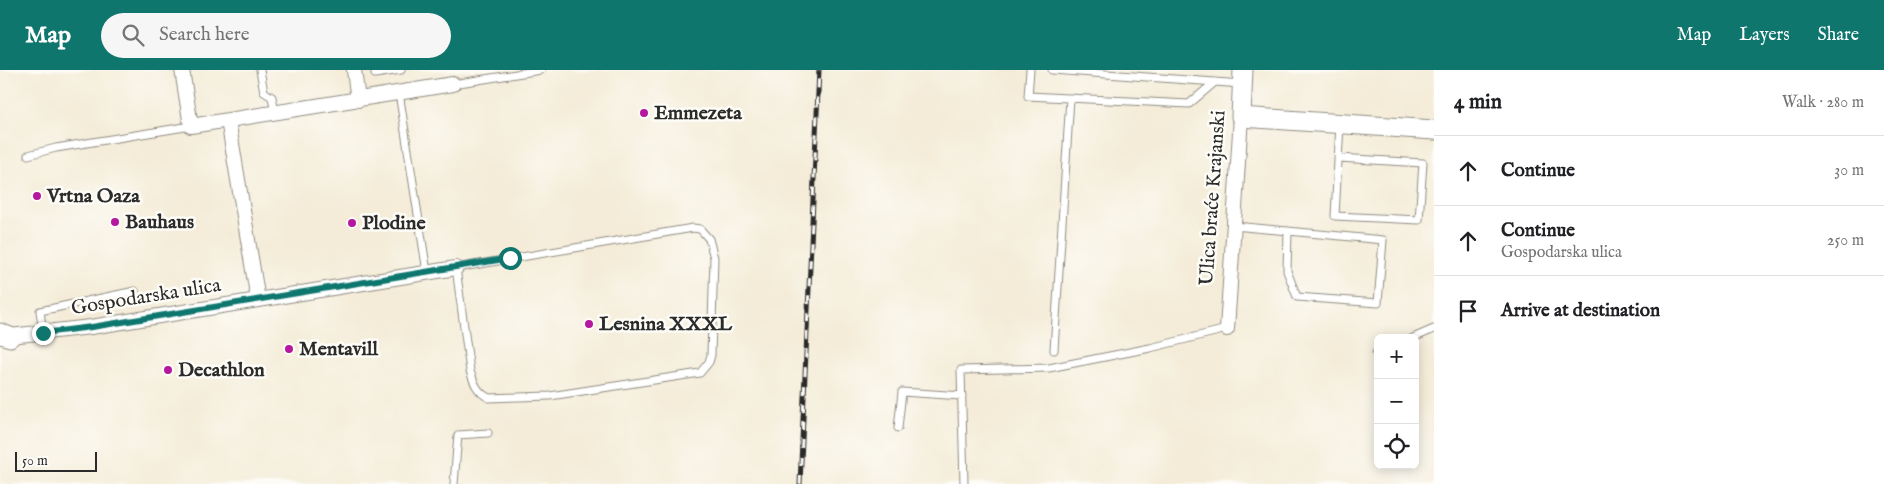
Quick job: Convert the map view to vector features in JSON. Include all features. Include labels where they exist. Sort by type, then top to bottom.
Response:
[{"type":"main road","name":"Ulica braće Krajanski","points":[[1241,117],[1243,77]]},
{"type":"main road","points":[[1241,117],[1434,130]]},
{"type":"street","points":[[182,70],[191,126],[453,84]]},
{"type":"street","points":[[354,70],[358,100]]},
{"type":"street","name":"Ulica braće Krajanski","points":[[1227,329],[1241,117]]},
{"type":"street","points":[[228,120],[258,300]]},
{"type":"street","name":"Gospodarska ulica","points":[[2,337],[92,327],[456,268]]},
{"type":"lane","points":[[260,70],[264,92],[272,97],[275,113]]},
{"type":"lane","points":[[374,70],[375,74],[400,70]]},
{"type":"lane","points":[[453,84],[541,70]]},
{"type":"lane","points":[[1030,70],[1028,96],[1188,104],[1215,82]]},
{"type":"lane","points":[[1052,70],[1215,82],[1243,77]]},
{"type":"lane","points":[[400,93],[427,272]]},
{"type":"lane","points":[[1054,350],[1070,98]]},
{"type":"lane","points":[[1338,158],[1423,163],[1419,220],[1335,216],[1338,158],[1340,123]]},
{"type":"lane","points":[[28,155],[56,148],[191,126]]},
{"type":"lane","points":[[1234,226],[1288,231],[1383,240],[1378,303],[1297,297],[1287,271],[1288,231]]},
{"type":"lane","points":[[693,228],[700,229],[709,239],[714,258],[709,362],[700,373],[692,375],[550,396],[489,398],[480,394],[474,384],[470,371],[456,268],[693,228]]},
{"type":"lane","points":[[43,333],[40,311],[135,291]]},
{"type":"lane","points":[[964,484],[961,370],[1049,368],[1150,348],[1227,329]]},
{"type":"lane","points":[[1419,335],[1434,329]]},
{"type":"lane","points":[[898,428],[902,392],[962,396]]},
{"type":"lane","points":[[454,484],[458,435],[488,433]]},
{"type":"railway","points":[[800,484],[819,70]]},
{"type":"place","name":"Emmezeta","points":[[644,113]]},
{"type":"place","name":"Vrtna Oaza","points":[[37,196]]},
{"type":"place","name":"Bauhaus","points":[[115,222]]},
{"type":"place","name":"Plodine","points":[[352,223]]},
{"type":"place","name":"Lesnina XXXL","points":[[589,324]]},
{"type":"place","name":"Mentavill","points":[[289,349]]},
{"type":"place","name":"Decathlon","points":[[168,370]]},
{"type":"route","points":[[43,333],[92,327],[510,258]]}]
